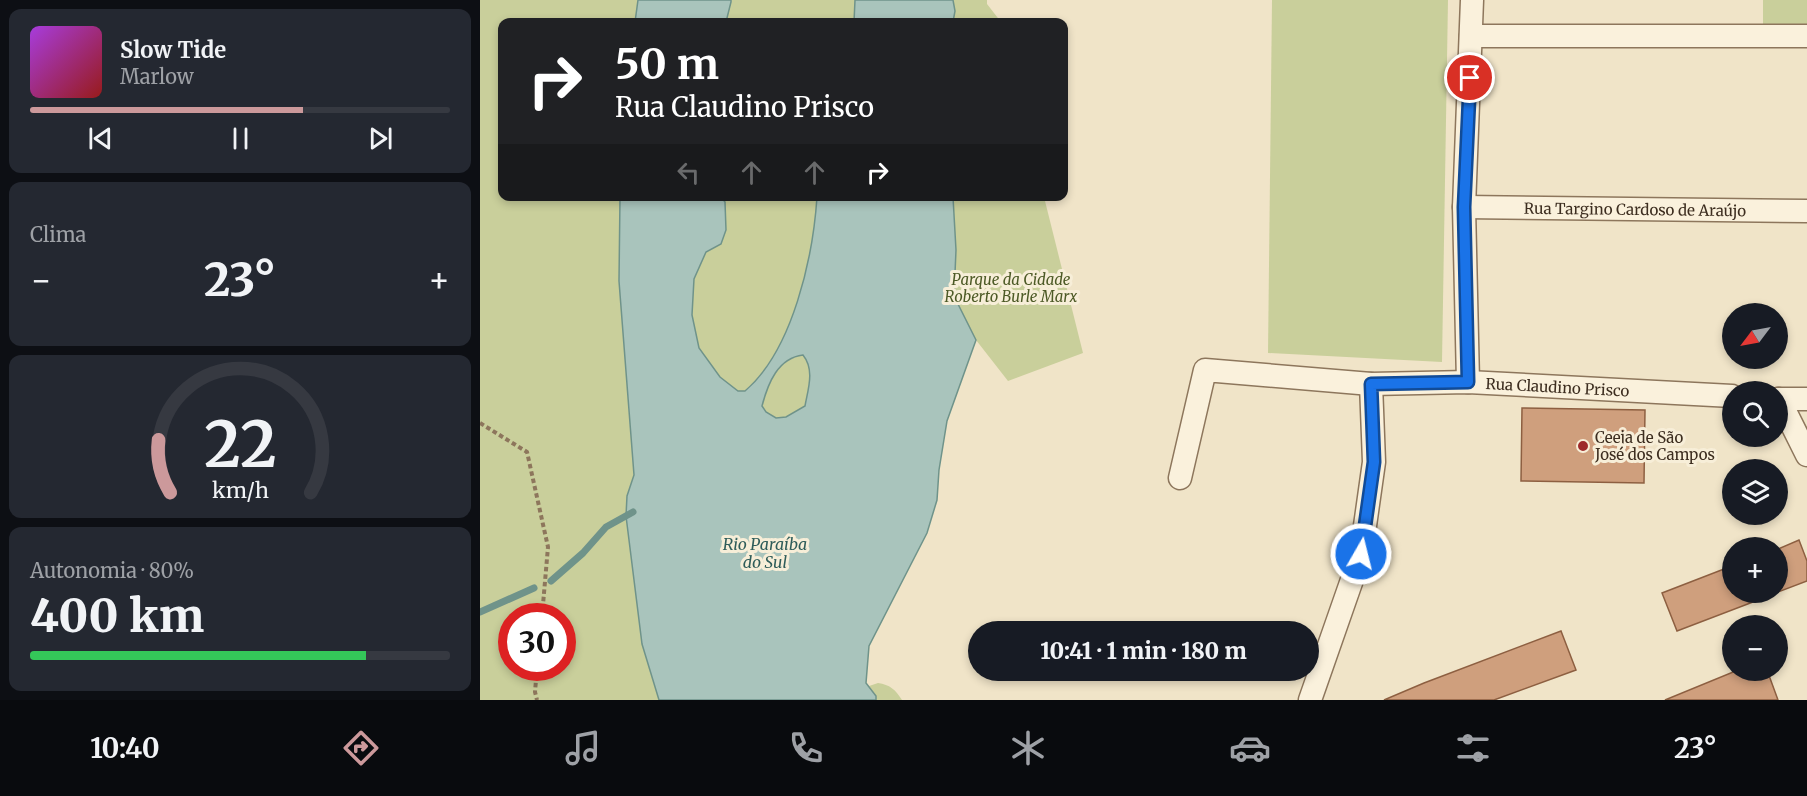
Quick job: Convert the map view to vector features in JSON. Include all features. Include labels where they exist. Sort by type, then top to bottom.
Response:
[{"type":"street","points":[[1468,382],[1464,207],[1472,0]]},
{"type":"street","points":[[1471,36],[1807,36]]},
{"type":"street","name":"Rua Targino Cardoso de Araújo","points":[[1464,207],[1807,211]]},
{"type":"street","name":"Rua Claudino Prisco","points":[[1180,478],[1205,370],[1371,384],[1468,382],[1722,395]]},
{"type":"street","points":[[1310,700],[1361,554],[1374,462],[1371,384]]},
{"type":"street","points":[[1788,399],[1807,399]]},
{"type":"street","points":[[1788,418],[1807,454]]},
{"type":"path","points":[[480,423],[527,452],[548,547],[543,603]]},
{"type":"path","points":[[536,681],[537,700]]},
{"type":"green space","points":[[480,0],[638,0],[636,18],[498,18],[498,201],[620,201],[619,281],[634,475],[627,496],[626,516],[642,644],[659,700],[480,700]]},
{"type":"green space","points":[[731,0],[855,0],[854,18],[727,18]]},
{"type":"green space","points":[[953,0],[987,0],[987,4],[998,18],[954,18]]},
{"type":"green space","points":[[1272,0],[1448,0],[1442,362],[1268,353]]},
{"type":"green space","points":[[1763,0],[1807,0],[1807,25],[1763,24]]},
{"type":"green space","points":[[724,201],[817,201],[811,248],[798,301],[776,351],[762,373],[745,391],[738,391],[720,377],[698,348],[692,315],[694,279],[706,252],[721,244],[725,226]]},
{"type":"green space","name":"Parque da Cidade Roberto Burle Marx","points":[[953,201],[1045,201],[1083,353],[1008,381],[976,340],[954,296],[956,250]]},
{"type":"green space","points":[[803,355],[810,373],[805,406],[786,417],[776,418],[766,412],[762,406],[767,389],[775,373],[787,361]]},
{"type":"green space","points":[[878,683],[892,688],[902,700],[876,700],[869,686]]},
{"type":"water","points":[[638,0],[731,0],[727,18],[636,18]]},
{"type":"water","points":[[855,0],[953,0],[955,11],[954,18],[854,18]]},
{"type":"water","name":"Rio Paraíba do Sul","points":[[620,201],[725,202],[726,230],[721,244],[706,252],[694,279],[692,315],[699,348],[720,377],[738,391],[745,391],[762,373],[776,352],[798,301],[811,247],[817,201],[953,201],[956,250],[954,296],[976,340],[947,421],[937,500],[927,533],[869,646],[866,683],[876,696],[876,700],[659,700],[642,644],[626,516],[627,496],[634,475],[619,281]],"holes":[[[803,355],[809,367],[810,380],[805,406],[786,417],[776,418],[766,412],[762,406],[764,397],[775,373],[781,366],[794,357]]]},
{"type":"building","name":"Ceeja de São José dos Campos","points":[[1522,408],[1645,410],[1644,483],[1521,481]]},
{"type":"building","points":[[1799,540],[1807,561],[1807,581],[1788,588],[1788,545]]},
{"type":"building","points":[[1722,570],[1722,603],[1750,603],[1677,631],[1662,593]]},
{"type":"building","points":[[1561,631],[1576,670],[1494,700],[1384,700],[1424,683]]},
{"type":"building","points":[[1722,677],[1722,681],[1771,681],[1778,700],[1665,700]]},
{"type":"waterway","points":[[551,581],[583,553],[606,527],[633,512]]},
{"type":"waterway","points":[[480,612],[534,588]]},
{"type":"place","name":"Ceeja de São José dos Campos","points":[[1583,446]]},
{"type":"route","points":[[1361,554],[1374,462],[1371,384],[1468,382],[1464,207],[1470,78]]}]
